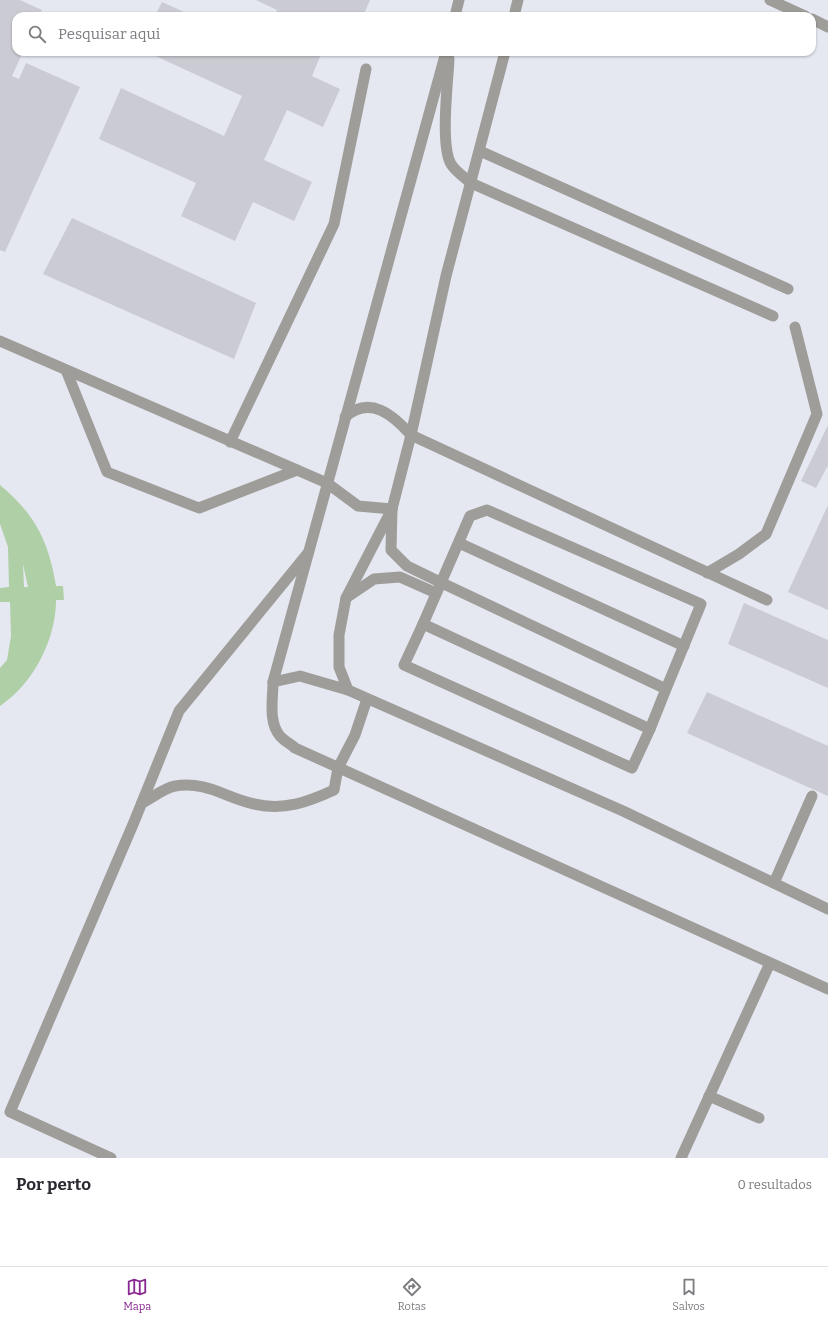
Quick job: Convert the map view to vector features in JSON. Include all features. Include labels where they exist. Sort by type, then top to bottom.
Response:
[{"type":"street","points":[[456,12],[459,0]]},
{"type":"street","points":[[515,12],[518,0]]},
{"type":"street","points":[[770,0],[796,12]]},
{"type":"street","points":[[816,21],[828,27]]},
{"type":"street","points":[[445,56],[273,682],[273,719],[280,737],[296,748],[338,768],[828,989]]},
{"type":"street","points":[[449,56],[447,155],[452,166],[470,183],[773,316]]},
{"type":"street","points":[[348,690],[339,667],[339,635],[346,598],[392,509],[411,435],[446,276],[504,56]]},
{"type":"street","points":[[230,442],[334,224],[366,69]]},
{"type":"street","points":[[480,151],[788,289]]},
{"type":"street","points":[[707,573],[739,554],[766,534],[817,414],[795,327]]},
{"type":"street","points":[[0,341],[327,483],[358,506],[392,509]]},
{"type":"street","points":[[66,370],[107,472],[199,508],[297,470]]},
{"type":"street","points":[[345,417],[362,407],[375,408],[384,412],[400,423],[411,435],[767,600]]},
{"type":"street","points":[[392,509],[392,550],[407,566],[666,689]]},
{"type":"street","points":[[487,510],[701,604],[650,729],[632,768],[404,665],[442,582],[470,516],[487,510]]},
{"type":"street","points":[[459,543],[684,646]]},
{"type":"street","points":[[111,1158],[10,1112],[142,803],[179,711],[308,553]]},
{"type":"street","points":[[346,598],[374,579],[400,577],[436,593]]},
{"type":"street","points":[[423,624],[650,729]]},
{"type":"street","points":[[273,682],[300,676],[348,690],[623,811],[828,908]]},
{"type":"street","points":[[142,803],[174,786],[204,786],[254,804],[280,807],[307,803],[334,790],[338,768],[354,735],[367,699]]},
{"type":"street","points":[[774,883],[812,796]]},
{"type":"street","points":[[681,1158],[770,963]]},
{"type":"street","points":[[710,1096],[759,1118]]},
{"type":"green space","points":[[0,485],[23,507],[38,530],[49,556],[56,586],[63,586],[64,600],[56,600],[52,630],[40,660],[23,686],[0,706],[0,668],[7,660],[11,636],[10,602],[0,602],[0,588],[9,587],[8,547],[0,524]],"holes":[[[23,564],[28,587],[24,587]]]},
{"type":"building","points":[[0,0],[20,0],[42,10],[41,12],[12,12],[12,56],[21,56],[12,76],[19,79],[26,63],[80,87],[5,252],[0,250]]},
{"type":"building","points":[[256,0],[370,0],[365,12],[276,12],[277,10]]},
{"type":"building","points":[[162,2],[184,12],[157,12]]},
{"type":"building","points":[[156,56],[320,56],[312,76],[340,89],[323,127],[287,110],[264,160],[312,182],[294,221],[253,202],[235,241],[181,216],[196,183],[99,139],[121,88],[224,136],[242,96]]},
{"type":"building","points":[[72,218],[256,303],[234,359],[43,274]]},
{"type":"building","points":[[828,425],[828,467],[816,488],[801,481]]},
{"type":"building","points":[[828,505],[828,610],[788,592]]},
{"type":"building","points":[[744,603],[828,640],[828,688],[728,644]]},
{"type":"building","points":[[707,692],[828,746],[828,796],[687,733]]}]
